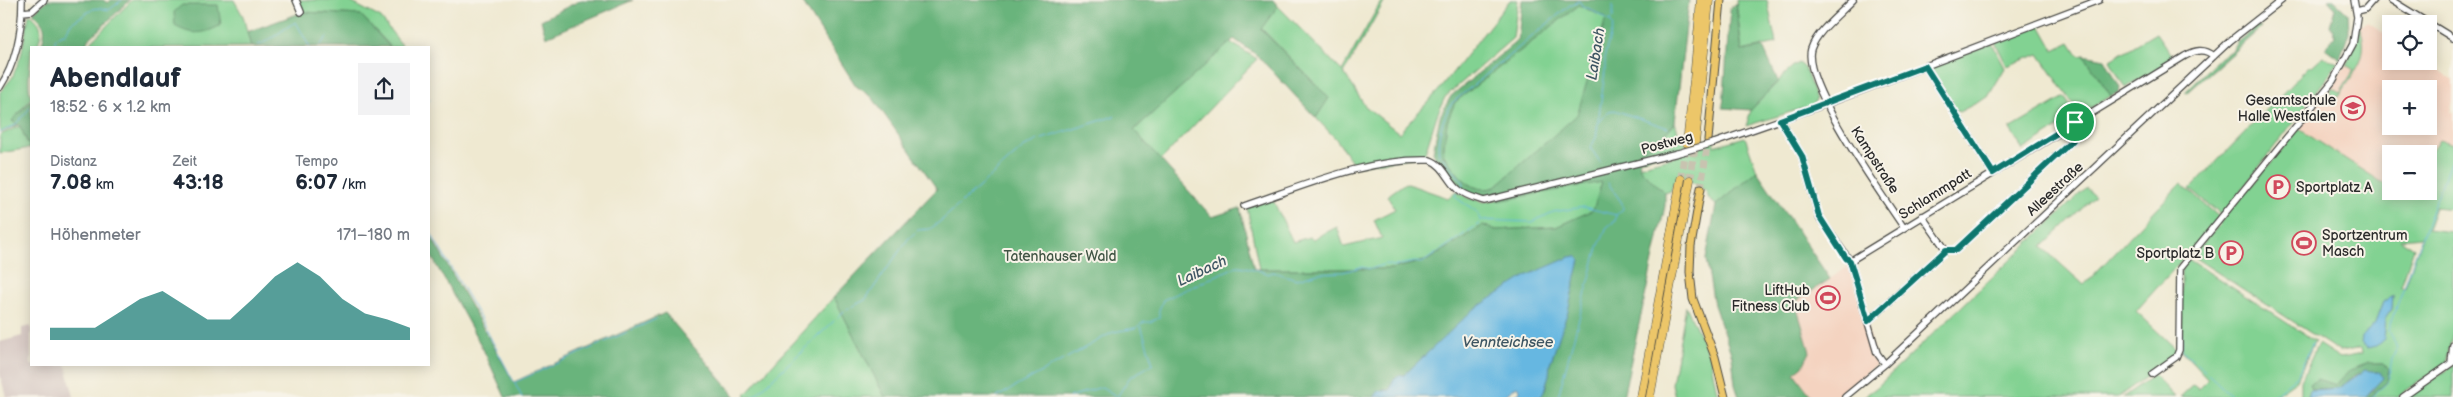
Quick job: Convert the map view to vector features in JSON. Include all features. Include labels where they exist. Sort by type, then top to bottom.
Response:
[{"type":"highway","points":[[1687,143],[1700,0]]},
{"type":"highway","points":[[1695,144],[1709,0]]},
{"type":"highway","points":[[1641,397],[1686,180],[1650,397]]},
{"type":"highway","points":[[1655,370],[1657,397]]},
{"type":"main road","points":[[1711,142],[1721,0]]},
{"type":"main road","points":[[1701,188],[1691,246],[1690,272],[1693,299],[1716,357],[1724,397]]},
{"type":"street","points":[[1,83],[15,55],[22,12],[22,0]]},
{"type":"street","points":[[22,12],[32,11],[44,0]]},
{"type":"street","points":[[296,0],[301,12]]},
{"type":"street","name":"Kampstraße","points":[[1853,0],[1814,41],[1811,50],[1811,68],[1826,104],[1904,228]]},
{"type":"street","name":"Postweg","points":[[1244,206],[1354,168],[1430,160],[1442,168],[1458,189],[1468,196],[1484,201],[1678,153],[1780,120],[2099,0]]},
{"type":"street","name":"Alleestraße","points":[[1845,397],[1885,364],[2214,56],[2249,25],[2282,0]]},
{"type":"street","points":[[2152,374],[2176,357],[2179,350],[2178,275],[2183,262],[2234,204],[2333,81],[2352,44],[2357,11],[2354,0]]},
{"type":"street","points":[[2357,11],[2365,9],[2372,0]]},
{"type":"street","points":[[2391,0],[2453,38]]},
{"type":"street","name":"Schlammpatt","points":[[1850,261],[2075,122],[2193,52],[2208,51],[2214,56]]},
{"type":"street","points":[[1925,66],[1993,173]]},
{"type":"street","points":[[1780,120],[1802,156],[1819,216],[1846,258],[1850,261],[1877,352],[1885,364]]},
{"type":"street","points":[[1868,321],[1946,250],[1956,250],[2073,140],[2075,122]]},
{"type":"street","points":[[1922,216],[1946,250]]},
{"type":"street","points":[[2403,397],[2452,363],[2453,345]]},
{"type":"shaded area","name":"Gesamtschule Halle Westfalen","points":[[2368,22],[2382,32],[2382,70],[2437,69],[2453,80],[2453,101],[2450,112],[2453,112],[2453,144],[2439,139],[2435,145],[2382,145],[2382,182],[2299,129],[2346,65],[2354,47],[2359,26]]},
{"type":"shaded area","points":[[1849,266],[1877,364],[1837,397],[1812,397],[1794,373],[1803,366],[1810,352],[1795,302]]},
{"type":"shaded area","points":[[30,326],[30,366],[66,366],[74,397],[6,397],[0,374],[0,342],[22,336],[22,328]]},
{"type":"green space","points":[[47,0],[103,0],[108,3],[111,0],[130,0],[84,46],[41,46],[44,28],[41,21],[33,13]]},
{"type":"green space","points":[[132,0],[234,0],[243,16],[251,46],[87,46]]},
{"type":"green space","points":[[299,0],[347,0],[381,18],[402,46],[390,46],[361,15],[303,12]]},
{"type":"green space","points":[[581,0],[633,0],[546,37],[541,20]]},
{"type":"green space","name":"Tatenhauser Wald","points":[[801,0],[1273,0],[1278,6],[1261,29],[1329,98],[1316,118],[1258,56],[1234,39],[1134,130],[1212,217],[1240,208],[1254,269],[1392,269],[1428,260],[1483,225],[1495,230],[1556,227],[1593,210],[1602,182],[1498,201],[1497,196],[1479,197],[1466,192],[1433,152],[1440,116],[1451,96],[1518,40],[1522,0],[1689,0],[1675,122],[1659,141],[1639,152],[1640,169],[1665,193],[1665,206],[1623,397],[1540,397],[1545,390],[1549,368],[1579,258],[1404,375],[1395,377],[1390,390],[1382,390],[1374,397],[885,397],[834,297],[937,189],[872,97],[856,86]],"holes":[[[1579,5],[1606,18],[1577,115],[1495,187],[1479,188],[1465,181],[1443,154],[1447,122],[1455,102]]]},
{"type":"green space","points":[[1382,0],[1385,0],[1344,73],[1365,106],[1399,133],[1439,90],[1510,0],[1518,0],[1513,38],[1445,97],[1437,115],[1424,156],[1355,166],[1336,139],[1316,118],[1328,97],[1261,28],[1278,6],[1342,71]]},
{"type":"green space","points":[[1736,0],[1767,0],[1776,43],[1742,51]]},
{"type":"green space","points":[[2328,0],[2334,0],[2348,13],[2349,32],[2340,59],[2325,48],[2335,36],[2330,26],[2335,8]]},
{"type":"green space","points":[[1736,4],[1742,51],[1763,47],[1778,81],[1751,110],[1723,108],[1730,8]]},
{"type":"green space","points":[[182,5],[218,5],[221,25],[198,33],[175,26],[174,12]]},
{"type":"green space","points":[[1579,5],[1606,18],[1578,115],[1495,187],[1486,189],[1471,185],[1459,175],[1443,154],[1447,122],[1455,102]]},
{"type":"green space","points":[[303,12],[361,15],[389,46],[251,46],[247,32]]},
{"type":"green space","points":[[29,15],[31,15],[41,30],[37,46],[30,46],[30,99],[12,121],[18,125],[0,133],[0,92],[12,78],[21,56]]},
{"type":"green space","points":[[2040,25],[2054,50],[2070,42],[2079,56],[2084,55],[2111,96],[2080,114],[2039,54],[2007,66],[1995,42]]},
{"type":"green space","points":[[2257,26],[2262,27],[2187,93],[2185,92],[2218,59],[2232,50],[2237,42]]},
{"type":"green space","points":[[2359,26],[2363,45],[2360,63],[2339,96],[2331,95],[2331,87],[2340,92],[2354,70],[2346,65],[2354,47]]},
{"type":"green space","points":[[2156,33],[2174,59],[2125,88],[2110,60]]},
{"type":"green space","points":[[1230,42],[1257,59],[1161,160],[1134,130]]},
{"type":"green space","points":[[1992,43],[2005,68],[1988,97],[1959,112],[1955,110],[1930,70],[1932,66]]},
{"type":"green space","points":[[2084,55],[2105,59],[2120,87],[2119,92],[2111,96]]},
{"type":"green space","points":[[2322,57],[2338,63],[2222,216],[2190,189],[2310,65],[2312,66]]},
{"type":"green space","points":[[1799,63],[1805,68],[1816,100],[1813,105],[1746,126],[1751,110],[1792,67]]},
{"type":"green space","points":[[2065,97],[2077,116],[2023,150],[2010,129]]},
{"type":"green space","points":[[30,101],[30,148],[20,126],[12,121]]},
{"type":"green space","points":[[1675,122],[1680,139],[1690,145],[1714,138],[1714,146],[1745,137],[1757,171],[1716,205],[1709,199],[1706,191],[1686,178],[1674,181],[1671,191],[1665,193],[1639,169],[1639,166],[1677,156],[1678,150],[1639,160],[1639,151],[1659,141]]},
{"type":"green space","points":[[20,126],[30,148],[0,153],[0,135]]},
{"type":"green space","name":"Sportzentrum Masch","points":[[2299,129],[2382,182],[2382,200],[2437,200],[2437,145],[2435,145],[2439,139],[2453,144],[2453,209],[2435,207],[2427,229],[2453,232],[2453,332],[2446,363],[2397,397],[2369,397],[2387,382],[2389,370],[2383,363],[2362,365],[2346,374],[2336,385],[2326,382],[2311,383],[2312,389],[2308,397],[2301,397],[2301,381],[2318,344],[2340,358],[2362,354],[2361,348],[2340,352],[2192,256]],"holes":[[[2422,237],[2405,287],[2401,286],[2414,248],[2400,239]],[[2393,295],[2392,309],[2386,318],[2384,339],[2362,338],[2375,323],[2383,302]]]},
{"type":"green space","points":[[1757,171],[1830,279],[1795,302],[1810,352],[1803,366],[1794,373],[1812,397],[1739,397],[1735,385],[1732,356],[1714,305],[1706,259],[1716,205]]},
{"type":"green space","points":[[1602,182],[1594,210],[1556,227],[1495,230],[1483,225],[1428,260],[1392,269],[1259,269],[1247,207],[1272,198],[1293,242],[1309,237],[1313,239],[1337,227],[1344,247],[1382,238],[1374,220],[1395,209],[1387,196],[1405,183],[1448,198],[1456,191],[1468,198],[1484,202]]},
{"type":"green space","points":[[2181,183],[2220,218],[2136,311],[2177,350],[2175,356],[2118,397],[1863,397],[1876,388],[2086,188],[2095,196],[2042,247],[2084,285]]},
{"type":"green space","points":[[430,235],[514,382],[665,313],[736,397],[505,397],[483,349],[430,254]]},
{"type":"green space","points":[[2188,259],[2315,341],[2297,380],[2273,397],[2180,397],[2193,385],[2198,389],[2208,379],[2182,351],[2181,268]]},
{"type":"green space","points":[[834,297],[885,397],[746,397],[745,395]]},
{"type":"green space","points":[[1686,306],[1710,357],[1718,397],[1675,397],[1672,384]]},
{"type":"green space","points":[[2368,363],[2383,363],[2389,370],[2387,382],[2369,397],[2365,397],[2375,388],[2359,372],[2339,388],[2312,389],[2310,383],[2317,379],[2336,385],[2349,370]]},
{"type":"green space","points":[[2453,365],[2453,397],[2409,397]]},
{"type":"green space","points":[[2154,375],[2175,397],[2123,397]]},
{"type":"water","name":"Vennteichsee","points":[[1576,256],[1580,260],[1568,311],[1550,364],[1549,375],[1543,394],[1540,397],[1514,397],[1520,391],[1517,386],[1503,397],[1374,397],[1379,391],[1390,390],[1395,377],[1404,375],[1473,310],[1526,276]]},
{"type":"water","points":[[2393,295],[2392,309],[2386,318],[2384,339],[2376,346],[2367,348],[2361,343],[2362,337],[2375,323],[2383,302]]},
{"type":"water","points":[[2365,370],[2380,372],[2383,378],[2365,397],[2308,397],[2310,390],[2339,388]]},
{"type":"waterway","points":[[55,46],[55,39],[65,34],[71,23],[93,9],[109,10],[122,0]]},
{"type":"waterway","name":"Laibach","points":[[1439,155],[1438,148],[1441,128],[1452,103],[1570,5],[1579,1],[1584,8],[1588,8],[1610,21],[1613,26],[1605,54],[1605,71],[1596,138],[1590,147],[1600,162]]},
{"type":"waterway","points":[[1611,20],[1613,18],[1613,5]]},
{"type":"waterway","points":[[258,45],[296,22],[309,46]]},
{"type":"waterway","points":[[320,46],[327,37]]},
{"type":"waterway","points":[[0,133],[15,125],[30,108]]},
{"type":"waterway","points":[[1596,126],[1609,111],[1614,110],[1668,128]]},
{"type":"waterway","points":[[1042,139],[1115,116]]},
{"type":"waterway","points":[[847,309],[865,300],[908,239],[918,230],[930,229],[1023,148],[1038,140]]},
{"type":"waterway","points":[[2371,397],[2388,382],[2392,359],[2397,348],[2389,329],[2453,155]]},
{"type":"waterway","name":"Laibach","points":[[1441,156],[1464,183],[1463,187]]},
{"type":"waterway","name":"Laibach","points":[[1558,397],[1598,247],[1607,227],[1615,221],[1616,215],[1623,209],[1622,203],[1608,183]]},
{"type":"waterway","name":"Laibach","points":[[997,397],[1113,332],[1136,328],[1144,322],[1150,322],[1159,318],[1159,310],[1163,300],[1237,266],[1268,274],[1273,272],[1297,279],[1318,273],[1343,272],[1361,267],[1371,269],[1385,264],[1393,266],[1415,262],[1422,263],[1479,224],[1478,214],[1458,199],[1455,195],[1457,192]]},
{"type":"waterway","points":[[1480,220],[1532,222],[1553,212],[1584,207],[1616,215]]},
{"type":"waterway","points":[[430,232],[479,316],[522,397]]},
{"type":"waterway","points":[[838,317],[844,311]]},
{"type":"waterway","points":[[515,382],[656,319]]},
{"type":"waterway","points":[[753,397],[834,321]]},
{"type":"waterway","points":[[1117,397],[1130,377],[1153,364],[1141,326]]},
{"type":"waterway","points":[[2182,332],[2182,350],[2233,397]]},
{"type":"waterway","points":[[2271,397],[2297,376],[2313,343]]},
{"type":"waterway","points":[[1069,397],[1102,387],[1116,396]]},
{"type":"tunnel","points":[[1701,188],[1708,140]]},
{"type":"tunnel","points":[[1690,180],[1695,144]]},
{"type":"tunnel","points":[[1681,179],[1686,145]]},
{"type":"place","name":"Gesamtschule Halle Westfalen","points":[[2353,108]]},
{"type":"place","name":"Sportplatz A","points":[[2278,187]]},
{"type":"place","name":"Sportzentrum Masch","points":[[2304,243]]},
{"type":"place","name":"Sportplatz B","points":[[2231,253]]},
{"type":"place","name":"LiftHub Fitness Club","points":[[1828,298]]},
{"type":"route","points":[[1925,66],[1993,173],[2075,122],[2073,140],[1956,250],[1946,250],[1868,321],[1850,261],[1846,258],[1819,216],[1802,156],[1780,120],[1925,66]]}]
